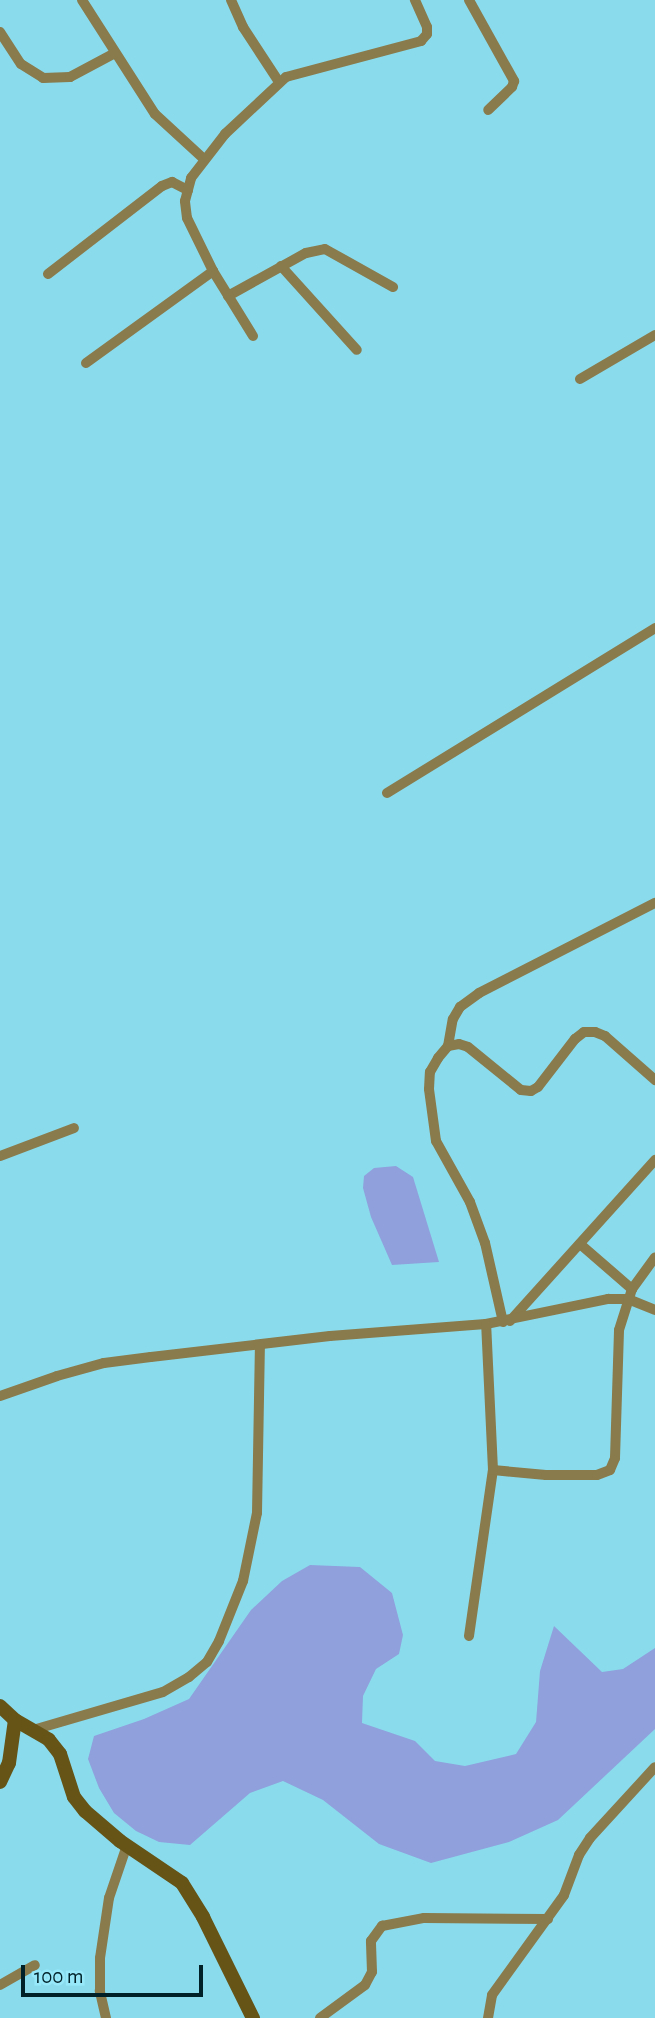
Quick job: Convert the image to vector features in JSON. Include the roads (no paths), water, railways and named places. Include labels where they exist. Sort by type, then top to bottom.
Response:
[{"type":"street","points":[[82,0],[155,114],[204,159]]},
{"type":"street","points":[[231,0],[243,27],[279,82]]},
{"type":"street","points":[[253,336],[213,271],[187,218],[191,178],[204,159],[279,82],[299,71],[421,41],[427,34],[427,27],[415,0]]},
{"type":"street","points":[[469,0],[514,81],[512,87],[488,110]]},
{"type":"street","points":[[0,32],[21,64],[43,78],[70,77],[115,53]]},
{"type":"street","points":[[48,274],[162,186],[172,183],[188,190]]},
{"type":"street","points":[[228,296],[306,253],[325,248],[393,287]]},
{"type":"street","points":[[281,267],[357,350]]},
{"type":"street","points":[[86,363],[213,271]]},
{"type":"street","points":[[580,379],[655,334]]},
{"type":"street","points":[[387,793],[655,628]]},
{"type":"street","points":[[506,1321],[485,1243],[470,1202],[436,1141],[429,1089],[430,1072],[448,1046],[453,1019],[460,1007],[479,993],[655,902]]},
{"type":"street","points":[[448,1046],[459,1044],[468,1047],[510,1083],[521,1090],[531,1091],[538,1087],[575,1039],[584,1032],[595,1032],[605,1036],[655,1080]]},
{"type":"street","points":[[0,1156],[74,1128]]},
{"type":"street","points":[[506,1321],[655,1160]]},
{"type":"street","points":[[580,1244],[630,1294],[654,1308]]},
{"type":"street","points":[[493,1470],[597,1475],[610,1470],[615,1458],[619,1329],[630,1294],[655,1257]]},
{"type":"street","points":[[0,1396],[104,1363],[330,1336],[486,1324],[630,1294]]},
{"type":"street","points":[[469,1636],[493,1470],[486,1324]]},
{"type":"street","points":[[33,1730],[163,1692],[189,1677],[207,1662],[224,1631],[243,1581],[257,1513],[260,1346]]},
{"type":"street","points":[[0,1706],[15,1720],[49,1740],[60,1754],[74,1797],[85,1811],[182,1884],[194,1900],[253,2018]]},
{"type":"street","points":[[0,1782],[9,1763],[15,1720]]},
{"type":"street","points":[[488,2018],[492,1995],[564,1895],[579,1856],[590,1838],[655,1767]]},
{"type":"street","points":[[106,2018],[100,1991],[100,1958],[109,1898],[127,1845]]},
{"type":"street","points":[[320,2018],[365,1984],[372,1972],[372,1941],[376,1931],[382,1926],[424,1918],[548,1919]]},
{"type":"street","points":[[0,1985],[35,1965]]},
{"type":"water","points":[[396,1166],[413,1177],[439,1262],[392,1265],[371,1217],[363,1188],[364,1176],[374,1168]]},
{"type":"water","points":[[310,1565],[360,1567],[392,1593],[403,1635],[399,1654],[376,1669],[363,1696],[362,1723],[415,1741],[435,1761],[465,1766],[516,1754],[536,1722],[540,1671],[554,1626],[602,1672],[623,1669],[655,1648],[655,1729],[558,1820],[509,1842],[431,1863],[379,1844],[323,1800],[283,1781],[250,1793],[190,1845],[159,1842],[136,1831],[114,1813],[99,1788],[88,1759],[94,1736],[144,1719],[189,1699],[251,1610],[282,1581]]}]
